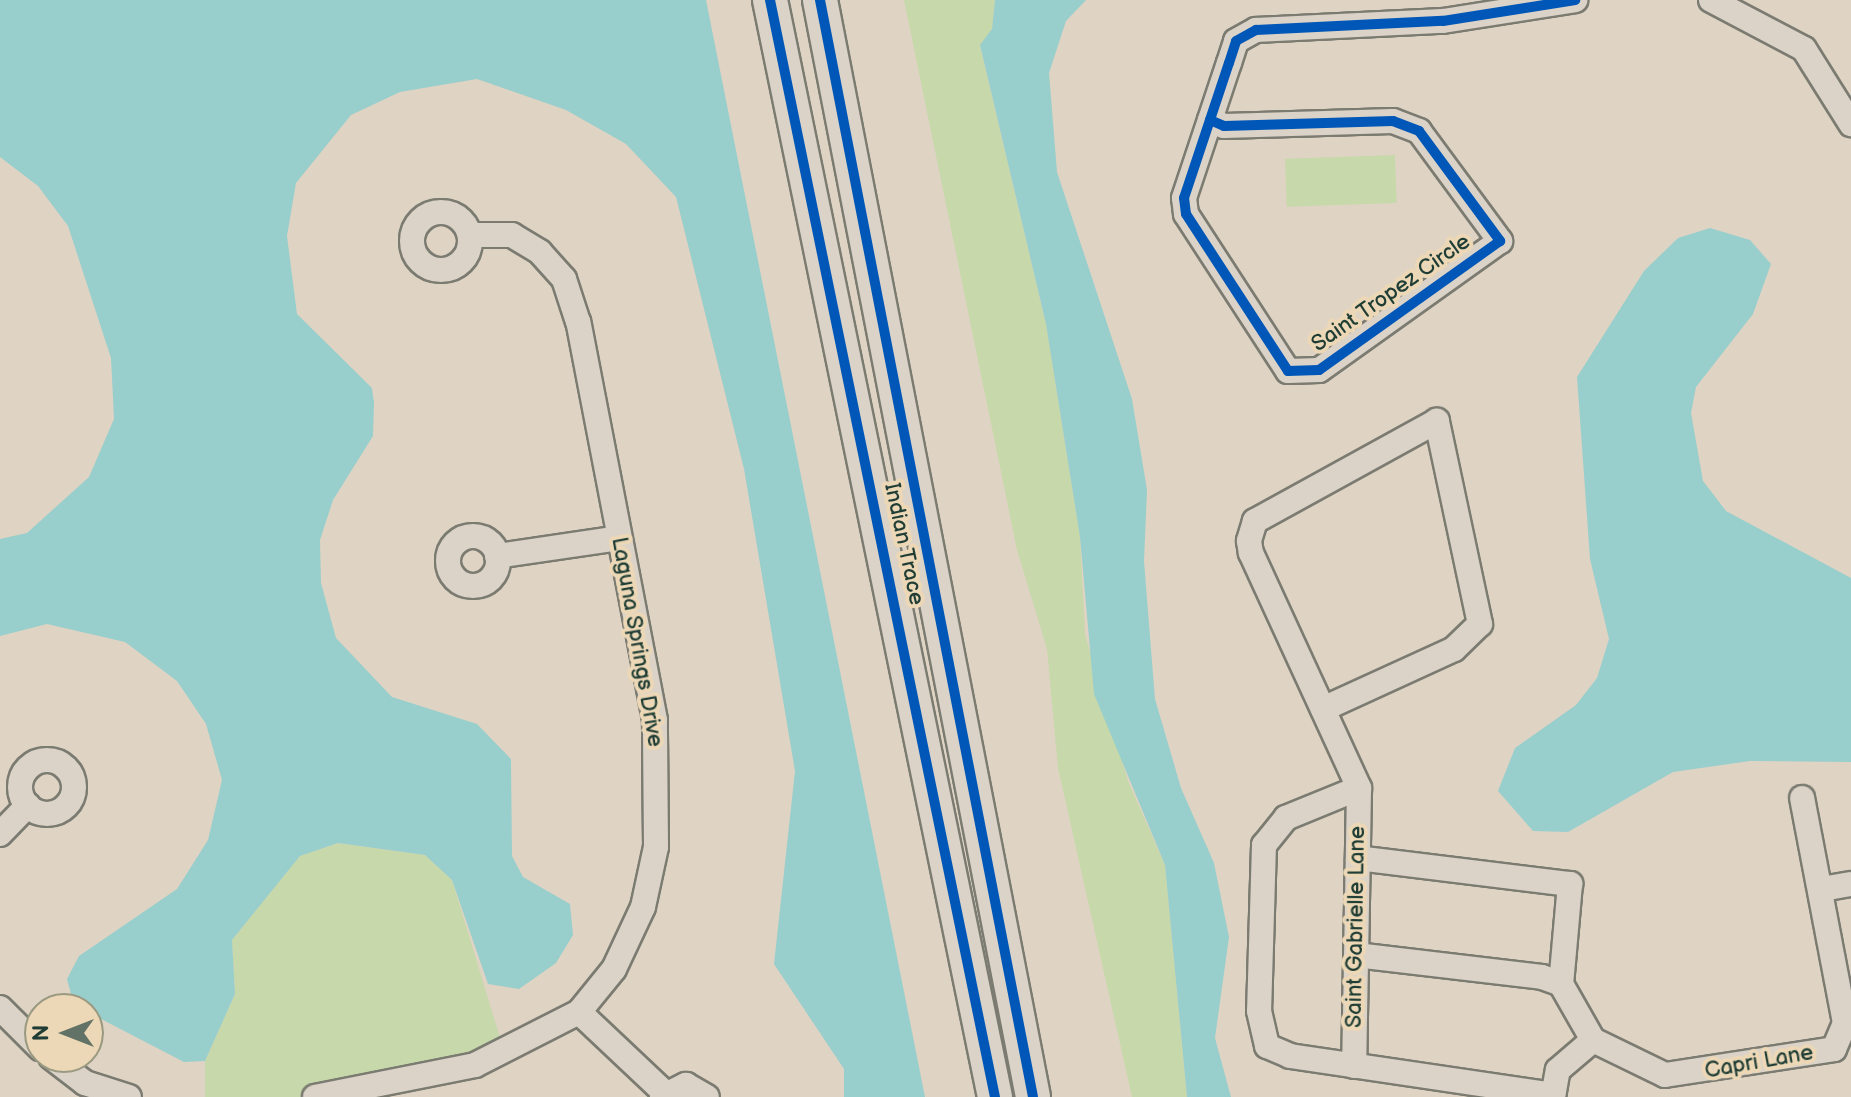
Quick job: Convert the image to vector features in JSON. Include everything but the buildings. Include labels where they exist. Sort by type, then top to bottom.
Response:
[{"type":"main road","name":"Indian Trace","points":[[770,0],[995,1097]]},
{"type":"main road","name":"Indian Trace","points":[[820,0],[1033,1097]]},
{"type":"street","name":"Saint Tropez Circle","points":[[1210,120],[1224,126],[1393,121],[1419,131],[1500,241],[1319,370],[1288,371],[1186,214],[1184,198],[1236,41],[1256,30],[1443,21],[1575,0]]},
{"type":"street","points":[[1711,0],[1804,49],[1851,124]]},
{"type":"street","name":"Laguna Springs Drive","points":[[318,1097],[357,1094],[475,1065],[579,1012],[614,969],[643,907],[656,847],[655,720],[564,279],[512,235],[470,235]]},
{"type":"street","name":"Saint Gabrielle Lane","points":[[1323,709],[1454,649],[1480,624],[1437,421],[1255,521],[1251,553],[1359,788],[1354,1066]]},
{"type":"street","points":[[497,556],[619,538]]},
{"type":"street","name":"Saint Gabrielle Lane","points":[[1359,788],[1286,818],[1264,845],[1259,1011],[1267,1046],[1354,1066],[1553,1096],[1558,1070],[1593,1040]]},
{"type":"street","name":"Capri Lane","points":[[1593,1040],[1665,1090],[1834,1049],[1845,1023],[1845,983],[1802,798]]},
{"type":"street","points":[[0,834],[28,805]]},
{"type":"street","points":[[1358,858],[1570,884],[1561,984],[1593,1040]]},
{"type":"street","points":[[1822,889],[1851,884]]},
{"type":"street","points":[[1356,955],[1561,984]]},
{"type":"street","points":[[0,1008],[24,1032]]},
{"type":"street","points":[[579,1012],[663,1095],[686,1085],[707,1097]]},
{"type":"street","points":[[66,1073],[81,1090],[129,1097]]},
{"type":"green space","points":[[904,0],[995,0],[992,29],[980,46],[1046,324],[1080,537],[1085,634],[1128,781],[1165,865],[1187,1097],[1132,1097],[1058,768],[1047,649],[1017,550]]},
{"type":"green space","points":[[1395,155],[1397,203],[1287,207],[1285,159]]},
{"type":"green space","points":[[338,843],[425,855],[452,880],[505,1054],[316,1097],[205,1097],[205,1061],[235,994],[232,940],[300,856]]},
{"type":"water","points":[[0,0],[706,0],[925,1097],[844,1097],[844,1069],[774,964],[795,771],[744,469],[676,197],[626,144],[566,110],[477,79],[400,92],[351,115],[296,183],[287,236],[297,314],[372,388],[374,403],[373,436],[333,500],[320,540],[321,583],[336,638],[392,697],[477,724],[511,759],[512,856],[523,877],[570,904],[573,935],[556,963],[519,989],[488,984],[452,880],[425,855],[338,843],[300,856],[232,940],[235,994],[205,1061],[184,1062],[104,1021],[104,993],[71,993],[67,979],[79,956],[177,889],[208,840],[222,780],[206,724],[177,681],[125,642],[47,624],[0,636],[0,539],[27,533],[89,477],[114,419],[111,358],[68,226],[38,186],[0,157]]},
{"type":"water","points":[[995,0],[1086,0],[1066,21],[1049,73],[1057,172],[1132,399],[1147,490],[1144,561],[1155,699],[1181,788],[1214,863],[1229,937],[1215,1038],[1231,1097],[1187,1097],[1165,865],[1094,694],[1080,537],[1046,324],[980,45],[992,29]]},
{"type":"water","points":[[1710,228],[1750,240],[1771,264],[1753,314],[1696,387],[1691,413],[1703,481],[1726,511],[1851,578],[1851,762],[1750,761],[1673,772],[1568,832],[1533,831],[1498,791],[1515,748],[1576,705],[1597,678],[1609,639],[1590,559],[1577,377],[1644,271],[1678,238]]},
{"type":"cycle path","points":[[770,0],[995,1097]]},
{"type":"cycle path","points":[[820,0],[1033,1097]]},
{"type":"cycle path","points":[[1210,120],[1224,126],[1393,121],[1419,131],[1500,241],[1319,370],[1288,371],[1186,214],[1184,198],[1236,41],[1256,30],[1443,21],[1575,0]]}]
